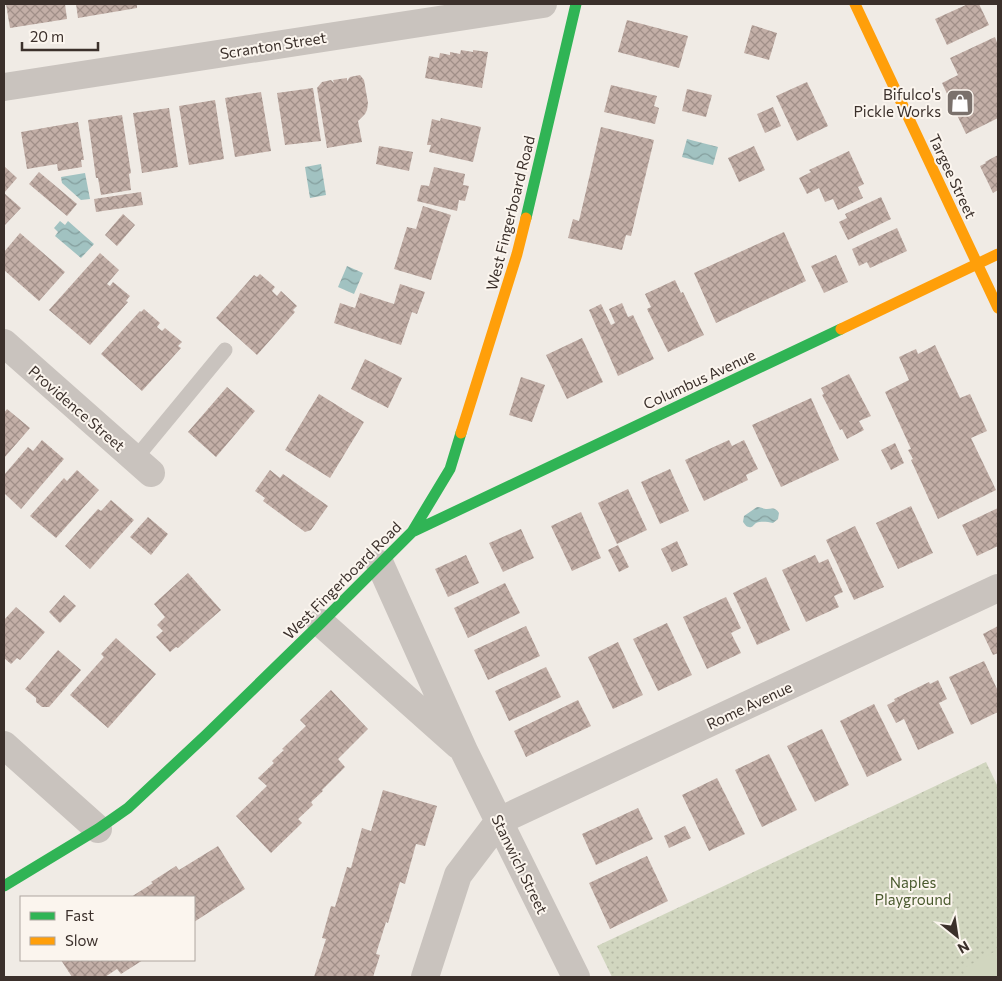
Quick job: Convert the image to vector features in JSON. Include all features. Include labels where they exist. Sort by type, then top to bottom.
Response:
[{"type":"street","name":"Scranton Street","points":[[4,87],[543,4]]},
{"type":"street","name":"West Fingerboard Road","points":[[4,886],[98,829],[128,808],[206,735],[412,532],[450,469],[517,254],[576,4]]},
{"type":"street","name":"Targee Street","points":[[854,4],[998,308]]},
{"type":"street","name":"Columbus Avenue","points":[[412,532],[998,254]]},
{"type":"street","name":"Providence Street","points":[[4,343],[143,466]]},
{"type":"street","name":"Stanwich Street","points":[[380,564],[464,751],[576,977]]},
{"type":"street","name":"Rome Avenue","points":[[499,821],[998,588]]},
{"type":"street","name":"Stanwich Street","points":[[321,623],[464,751]]},
{"type":"street","points":[[4,745],[98,829]]},
{"type":"street","points":[[425,977],[458,874],[499,821]]},
{"type":"lane","points":[[143,466],[226,350]]},
{"type":"green space","name":"Naples Playground","points":[[986,762],[998,787],[998,977],[612,977],[597,946]]},
{"type":"green space","points":[[998,950],[998,976],[966,977],[962,969]]},
{"type":"water","points":[[687,139],[718,147],[713,165],[682,157]]},
{"type":"water","points":[[321,164],[326,195],[310,198],[305,167]]},
{"type":"water","points":[[85,173],[90,199],[81,200],[62,183],[61,177]]},
{"type":"water","points":[[60,221],[65,225],[68,221],[94,244],[81,258],[55,236],[58,232],[54,228]]},
{"type":"water","points":[[347,266],[363,273],[354,294],[338,287]]},
{"type":"water","points":[[757,507],[775,509],[779,513],[778,519],[773,523],[760,522],[751,527],[747,526],[743,522],[744,516]]},
{"type":"building","points":[[6,4],[65,4],[67,19],[10,28]]},
{"type":"building","points":[[76,4],[137,4],[137,8],[78,18]]},
{"type":"building","points":[[968,4],[979,4],[989,25],[947,45],[935,19]]},
{"type":"building","points":[[627,20],[688,36],[679,68],[618,52]]},
{"type":"building","points":[[752,25],[777,33],[769,60],[744,53]]},
{"type":"building","points":[[995,37],[998,45],[998,118],[966,134],[942,83],[958,75],[950,58]]},
{"type":"building","points":[[461,50],[488,52],[482,88],[425,78],[429,56],[439,58],[440,53],[460,54]]},
{"type":"building","points":[[360,75],[364,80],[368,103],[365,114],[358,121],[362,142],[327,148],[317,88],[322,82],[331,80],[334,83],[333,80],[347,78],[347,81],[350,77]]},
{"type":"building","points":[[807,82],[828,126],[797,141],[776,96]]},
{"type":"building","points":[[611,85],[657,96],[654,106],[659,108],[655,124],[604,112]]},
{"type":"building","points":[[313,88],[321,141],[285,145],[277,93]]},
{"type":"building","points":[[687,89],[712,95],[706,117],[682,111]]},
{"type":"building","points":[[261,92],[271,151],[235,157],[225,98]]},
{"type":"building","points":[[215,100],[224,159],[189,165],[179,106]]},
{"type":"building","points":[[773,107],[781,126],[765,133],[757,114]]},
{"type":"building","points":[[169,108],[178,167],[142,173],[133,113]]},
{"type":"building","points":[[122,115],[131,173],[129,174],[131,190],[101,195],[98,178],[96,178],[88,120]]},
{"type":"building","points":[[441,118],[481,127],[473,162],[429,152],[431,145],[427,145],[432,119],[440,121]]},
{"type":"building","points":[[78,122],[84,160],[81,160],[82,167],[58,171],[57,164],[27,169],[21,132]]},
{"type":"building","points":[[601,127],[654,140],[631,236],[626,235],[622,250],[568,238],[573,219],[579,221]]},
{"type":"building","points":[[379,146],[413,152],[409,171],[376,164]]},
{"type":"building","points":[[754,146],[765,170],[739,182],[728,158]]},
{"type":"building","points":[[849,151],[864,184],[858,187],[863,198],[838,210],[833,199],[825,202],[819,188],[807,194],[799,178],[811,172],[809,170]]},
{"type":"building","points":[[998,155],[998,190],[993,193],[980,166]]},
{"type":"building","points":[[4,166],[17,178],[4,193]]},
{"type":"building","points":[[434,167],[465,174],[463,185],[469,186],[465,201],[459,200],[457,211],[417,201],[421,185],[429,186]]},
{"type":"building","points":[[39,172],[77,204],[67,216],[29,184]]},
{"type":"building","points":[[141,192],[143,205],[96,212],[94,199]]},
{"type":"building","points":[[4,193],[21,208],[4,226]]},
{"type":"building","points":[[881,197],[891,219],[848,240],[839,222],[847,218],[845,214]]},
{"type":"building","points":[[423,206],[451,215],[431,280],[394,269],[407,227],[416,229]]},
{"type":"building","points":[[123,214],[135,225],[117,246],[105,235]]},
{"type":"building","points":[[897,228],[907,251],[870,268],[867,262],[859,266],[852,249]]},
{"type":"building","points":[[784,232],[806,281],[716,323],[694,273]]},
{"type":"building","points":[[20,233],[65,272],[39,301],[4,270],[4,252]]},
{"type":"building","points":[[100,253],[119,270],[107,284],[110,286],[113,282],[130,296],[126,301],[128,302],[90,345],[49,310]]},
{"type":"building","points":[[836,255],[848,282],[824,293],[811,266]]},
{"type":"building","points":[[260,274],[275,287],[272,291],[277,296],[281,291],[297,306],[293,310],[295,312],[257,355],[216,318],[254,275],[257,277]]},
{"type":"building","points":[[675,280],[704,335],[668,352],[647,309],[651,307],[645,294]]},
{"type":"building","points":[[400,284],[425,292],[417,314],[412,312],[401,345],[334,323],[340,303],[355,308],[360,293],[394,304]]},
{"type":"building","points":[[622,303],[628,317],[633,315],[654,359],[618,376],[589,310],[601,304],[611,325],[615,323],[609,309]]},
{"type":"building","points":[[144,309],[160,323],[157,327],[162,331],[165,328],[182,342],[178,346],[181,348],[142,391],[101,354],[140,311]]},
{"type":"building","points":[[582,338],[603,382],[567,399],[546,355]]},
{"type":"building","points":[[935,345],[960,398],[970,394],[987,431],[971,438],[996,490],[938,519],[911,460],[913,459],[908,450],[911,449],[885,392],[909,380],[899,357],[916,349],[918,354]]},
{"type":"building","points":[[365,359],[402,378],[388,408],[351,389]]},
{"type":"building","points":[[849,374],[871,416],[859,421],[864,430],[847,439],[842,429],[840,430],[822,395],[824,394],[821,388]]},
{"type":"building","points":[[521,377],[545,385],[532,422],[509,415]]},
{"type":"building","points":[[227,387],[255,411],[216,457],[188,432]]},
{"type":"building","points":[[319,394],[364,422],[330,478],[285,450]]},
{"type":"building","points":[[811,398],[839,460],[781,487],[752,425]]},
{"type":"building","points":[[7,409],[30,428],[4,458],[4,413]]},
{"type":"building","points":[[42,440],[64,459],[21,509],[4,493],[4,475],[28,447],[33,451]]},
{"type":"building","points":[[729,440],[732,446],[744,440],[758,469],[746,475],[748,480],[704,501],[685,460]]},
{"type":"building","points":[[895,443],[904,463],[891,470],[881,450]]},
{"type":"building","points":[[670,469],[689,511],[660,524],[641,482]]},
{"type":"building","points":[[77,470],[99,490],[56,538],[30,516],[64,478],[67,481]]},
{"type":"building","points":[[270,470],[280,478],[283,474],[328,506],[311,530],[305,532],[263,501],[265,498],[255,491]]},
{"type":"building","points":[[628,489],[647,530],[617,544],[598,503]]},
{"type":"building","points":[[111,500],[134,520],[90,569],[65,546],[98,509],[101,511]]},
{"type":"building","points":[[911,506],[933,553],[898,569],[876,523]]},
{"type":"building","points":[[998,508],[998,546],[977,556],[962,525]]},
{"type":"building","points":[[581,512],[601,558],[572,571],[551,526]]},
{"type":"building","points":[[148,517],[168,534],[151,555],[130,537]]},
{"type":"building","points":[[855,526],[884,587],[854,600],[826,540]]},
{"type":"building","points":[[521,529],[534,558],[503,572],[489,543]]},
{"type":"building","points":[[677,541],[688,565],[672,572],[661,549]]},
{"type":"building","points":[[618,545],[629,567],[619,572],[608,550]]},
{"type":"building","points":[[466,555],[479,583],[448,597],[435,569]]},
{"type":"building","points":[[815,555],[819,563],[828,559],[843,592],[834,596],[839,607],[806,622],[782,570]]},
{"type":"building","points":[[188,573],[221,610],[178,648],[176,647],[170,652],[156,637],[163,631],[157,625],[165,617],[154,604]]},
{"type":"building","points":[[766,577],[790,630],[757,645],[733,593]]},
{"type":"building","points":[[505,583],[520,613],[468,638],[454,608]]},
{"type":"building","points":[[64,595],[76,606],[60,623],[49,612]]},
{"type":"building","points":[[726,597],[741,628],[731,633],[741,653],[707,669],[683,617]]},
{"type":"building","points":[[16,607],[45,632],[20,660],[17,658],[11,664],[4,658],[4,620]]},
{"type":"building","points":[[667,623],[692,675],[658,691],[633,639]]},
{"type":"building","points":[[526,626],[540,656],[488,680],[474,650]]},
{"type":"building","points":[[998,626],[998,653],[993,655],[983,634]]},
{"type":"building","points":[[116,638],[156,674],[108,728],[70,695],[104,657],[101,654]]},
{"type":"building","points":[[618,642],[643,695],[613,709],[588,657]]},
{"type":"building","points":[[58,650],[81,670],[49,707],[42,707],[36,702],[36,698],[25,689]]},
{"type":"building","points":[[984,661],[998,691],[998,712],[971,725],[949,677]]},
{"type":"building","points":[[546,667],[561,697],[509,721],[495,691]]},
{"type":"building","points":[[938,680],[947,699],[939,703],[954,733],[918,750],[904,719],[896,723],[887,705],[895,701],[894,699],[929,682],[930,684]]},
{"type":"building","points":[[331,690],[368,729],[338,759],[345,767],[311,802],[313,805],[298,819],[302,823],[271,853],[236,816],[267,786],[258,778],[274,763],[272,761],[284,750],[282,749],[306,726],[300,720]]},
{"type":"building","points":[[578,700],[591,726],[526,757],[514,731]]},
{"type":"building","points":[[874,704],[902,760],[867,777],[840,721]]},
{"type":"building","points":[[822,729],[849,785],[815,802],[787,746]]},
{"type":"building","points":[[769,754],[797,810],[762,827],[735,770]]},
{"type":"building","points":[[717,778],[745,834],[709,851],[682,795]]},
{"type":"building","points":[[383,790],[437,806],[425,846],[416,844],[405,884],[400,882],[388,923],[386,922],[376,954],[380,955],[373,977],[314,977],[326,939],[322,938],[331,906],[335,907],[347,867],[351,868],[362,828],[371,831]]},
{"type":"building","points":[[638,808],[653,839],[596,865],[582,834]]},
{"type":"building","points":[[685,826],[691,838],[669,848],[664,836]]},
{"type":"building","points":[[218,846],[245,889],[195,921],[195,896],[133,896],[176,866],[179,870]]},
{"type":"building","points":[[647,856],[668,901],[610,929],[589,883]]},
{"type":"building","points":[[62,961],[141,961],[121,974],[117,969],[105,977],[72,977]]},
{"type":"traffic: fast","points":[[526,218],[576,4]]},
{"type":"traffic: fast","points":[[412,532],[841,329]]},
{"type":"traffic: fast","points":[[4,886],[98,829],[128,808],[321,623],[412,532],[450,469],[461,433]]},
{"type":"traffic: slow","points":[[855,4],[998,308]]},
{"type":"traffic: slow","points":[[461,433],[517,254],[526,218]]},
{"type":"traffic: slow","points":[[841,329],[998,254]]},
{"type":"place","name":"Bifulco's Pickle Works","points":[[960,103]]}]
